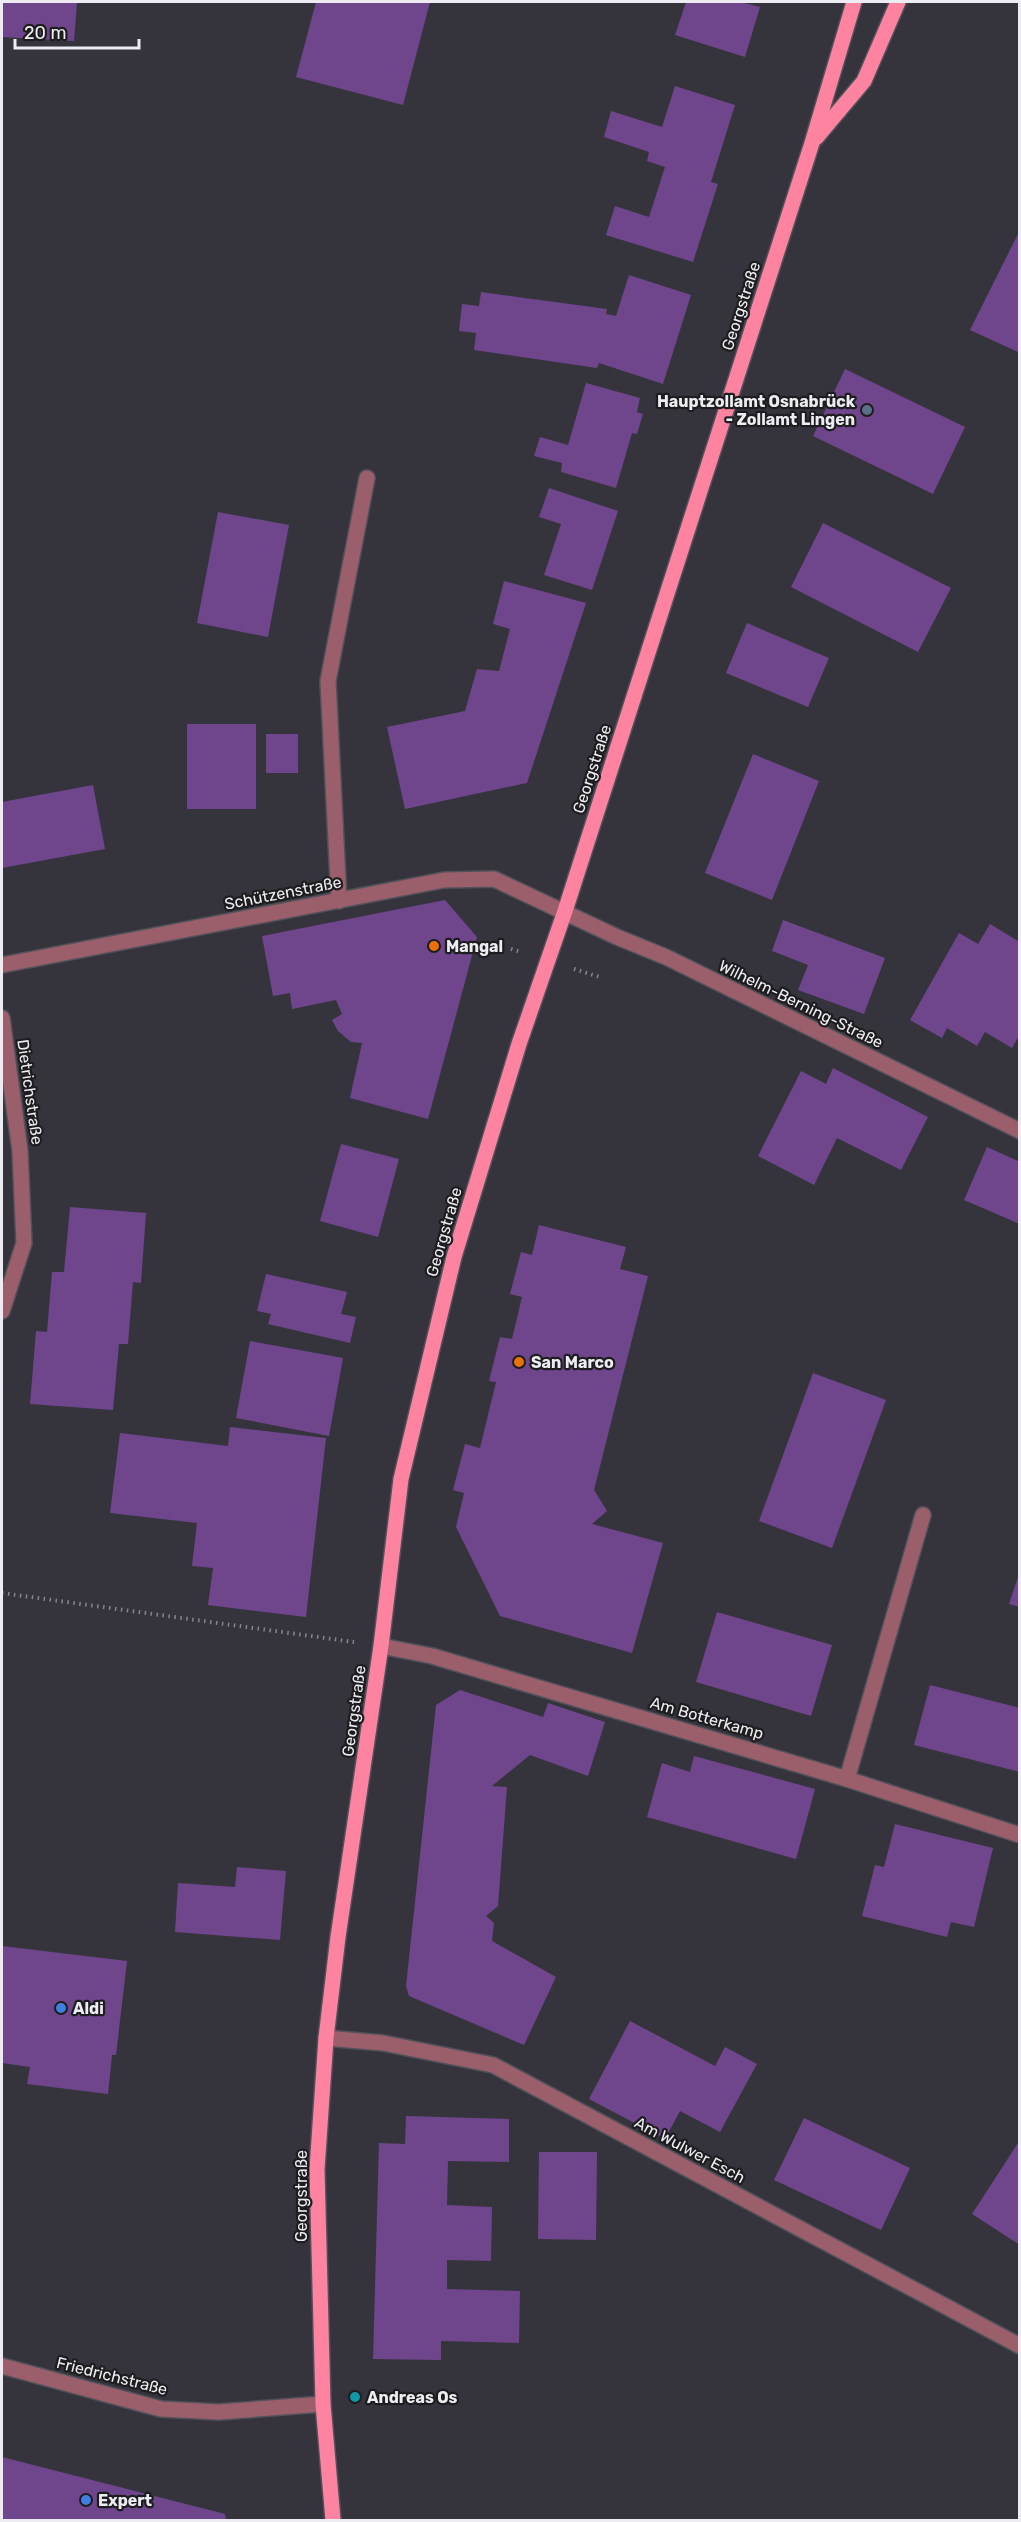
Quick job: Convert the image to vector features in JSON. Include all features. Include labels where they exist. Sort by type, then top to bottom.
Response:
[{"type":"main road","name":"Georgstraße","points":[[333,2520],[323,2404],[317,2169],[326,2038],[338,1937],[381,1646],[401,1479],[454,1257],[519,1044],[565,911],[812,142],[854,2]]},
{"type":"main road","points":[[812,142],[864,81],[898,2]]},
{"type":"street","points":[[339,901],[328,681],[367,478]]},
{"type":"street","name":"Schützenstraße","points":[[2,965],[444,880],[494,879],[565,911]]},
{"type":"street","name":"Wilhelm-Berning-Straße","points":[[565,911],[676,962],[1020,1131]]},
{"type":"street","name":"Dietrichstraße","points":[[2,1018],[20,1151],[24,1243],[2,1311]]},
{"type":"street","points":[[847,1779],[923,1515]]},
{"type":"street","name":"Am Botterkamp","points":[[381,1646],[432,1656],[847,1779],[1020,1835]]},
{"type":"street","name":"Am Wulwer Esch","points":[[326,2038],[383,2043],[493,2065],[1020,2346]]},
{"type":"street","name":"Friedrichstraße","points":[[2,2366],[161,2409],[219,2412],[323,2404]]},
{"type":"path","points":[[2,1593],[381,1646]]},
{"type":"building","points":[[2,2],[77,2],[74,41],[2,37]]},
{"type":"building","points":[[316,2],[430,2],[403,105],[296,77]]},
{"type":"building","points":[[686,2],[741,2],[760,7],[745,57],[675,35]]},
{"type":"building","points":[[675,86],[735,105],[711,182],[718,184],[693,262],[606,235],[615,206],[649,217],[665,167],[647,161],[649,152],[604,137],[611,111],[662,127]]},
{"type":"building","points":[[1020,230],[1020,353],[970,330]]},
{"type":"building","points":[[629,275],[691,295],[663,384],[599,363],[597,368],[474,350],[476,333],[459,331],[462,304],[479,306],[481,292],[607,309],[606,314],[616,316]]},
{"type":"building","points":[[845,369],[965,427],[933,494],[813,436]]},
{"type":"building","points":[[586,383],[640,398],[637,412],[643,414],[637,434],[632,433],[616,488],[561,472],[562,463],[534,456],[540,437],[568,445]]},
{"type":"building","points":[[549,488],[618,511],[592,590],[544,575],[561,524],[539,517]]},
{"type":"building","points":[[218,512],[289,525],[268,637],[197,623]]},
{"type":"building","points":[[823,523],[951,588],[918,652],[791,587]]},
{"type":"building","points":[[504,581],[586,603],[527,783],[405,809],[387,727],[465,711],[477,669],[499,671],[510,629],[493,624]]},
{"type":"building","points":[[747,623],[829,658],[808,707],[726,673]]},
{"type":"building","points":[[187,724],[256,724],[256,809],[187,809]]},
{"type":"building","points":[[266,734],[298,734],[298,773],[266,773]]},
{"type":"building","points":[[753,754],[819,781],[772,900],[705,873]]},
{"type":"building","points":[[93,785],[105,849],[2,868],[2,802]]},
{"type":"building","points":[[445,900],[477,937],[428,1119],[350,1098],[362,1043],[351,1042],[338,1031],[332,1020],[342,1014],[336,1000],[292,1009],[290,993],[273,996],[262,936]]},
{"type":"building","points":[[783,920],[885,958],[864,1014],[798,990],[808,965],[772,951]]},
{"type":"building","points":[[990,924],[1018,941],[1020,938],[1020,1034],[1012,1048],[985,1032],[977,1046],[947,1028],[942,1038],[910,1020],[959,933],[978,944]]},
{"type":"building","points":[[833,1068],[928,1117],[901,1170],[837,1138],[814,1185],[758,1156],[801,1071],[826,1084]]},
{"type":"building","points":[[341,1144],[399,1159],[378,1237],[320,1221]]},
{"type":"building","points":[[987,1147],[1020,1162],[1020,1224],[964,1200]]},
{"type":"building","points":[[70,1207],[146,1213],[141,1283],[133,1282],[128,1344],[119,1344],[113,1410],[30,1404],[36,1331],[47,1332],[52,1272],[64,1272]]},
{"type":"building","points":[[539,1225],[626,1247],[620,1269],[648,1276],[594,1490],[607,1511],[592,1524],[663,1543],[632,1653],[500,1616],[456,1527],[464,1493],[453,1490],[465,1444],[480,1448],[496,1382],[489,1381],[500,1337],[512,1339],[522,1297],[510,1294],[521,1252],[532,1255]]},
{"type":"building","points":[[266,1274],[347,1292],[341,1314],[356,1317],[350,1343],[268,1324],[271,1314],[257,1311]]},
{"type":"building","points":[[250,1341],[343,1358],[329,1436],[236,1418]]},
{"type":"building","points":[[813,1373],[886,1400],[832,1548],[759,1521]]},
{"type":"building","points":[[230,1427],[326,1438],[306,1617],[208,1605],[213,1568],[192,1566],[197,1523],[110,1513],[120,1433],[228,1446]]},
{"type":"building","points":[[1020,1574],[1020,1607],[1009,1604]]},
{"type":"building","points":[[717,1612],[832,1645],[811,1716],[696,1682]]},
{"type":"building","points":[[930,1685],[1020,1708],[1020,1772],[914,1745]]},
{"type":"building","points":[[460,1690],[543,1717],[548,1703],[605,1722],[588,1776],[530,1755],[492,1786],[507,1787],[498,1906],[486,1916],[494,1923],[492,1941],[556,1977],[524,2045],[409,1996],[406,1986],[436,1705]]},
{"type":"building","points":[[694,1756],[815,1789],[796,1859],[647,1817],[662,1763],[690,1772]]},
{"type":"building","points":[[895,1824],[993,1848],[974,1927],[951,1922],[947,1937],[862,1916],[875,1865],[884,1867]]},
{"type":"building","points":[[237,1867],[286,1871],[280,1940],[175,1932],[178,1883],[235,1887]]},
{"type":"building","name":"Aldi","points":[[2,1946],[127,1961],[116,2055],[112,2055],[108,2094],[27,2084],[30,2067],[2,2063]]},
{"type":"building","points":[[630,2021],[715,2066],[725,2047],[757,2064],[720,2132],[680,2111],[665,2139],[589,2099]]},
{"type":"building","points":[[406,2116],[509,2119],[509,2162],[448,2161],[447,2205],[492,2207],[491,2261],[447,2260],[447,2289],[520,2291],[519,2343],[441,2341],[441,2360],[373,2359],[379,2143],[405,2144]]},
{"type":"building","points":[[804,2118],[910,2168],[881,2230],[774,2180]]},
{"type":"building","points":[[1020,2140],[1020,2245],[972,2214]]},
{"type":"building","points":[[539,2152],[597,2152],[596,2240],[538,2239]]},
{"type":"building","name":"Expert","points":[[2,2457],[225,2514],[226,2520],[2,2520]]},
{"type":"place","name":"Hauptzollamt Osnabrück - Zollamt Lingen","points":[[867,410]]},
{"type":"place","name":"Mangal","points":[[434,946]]},
{"type":"place","name":"San Marco","points":[[519,1362]]},
{"type":"place","name":"Aldi","points":[[61,2008]]},
{"type":"place","name":"Andreas Os","points":[[355,2397]]},
{"type":"place","name":"Expert","points":[[86,2500]]}]
